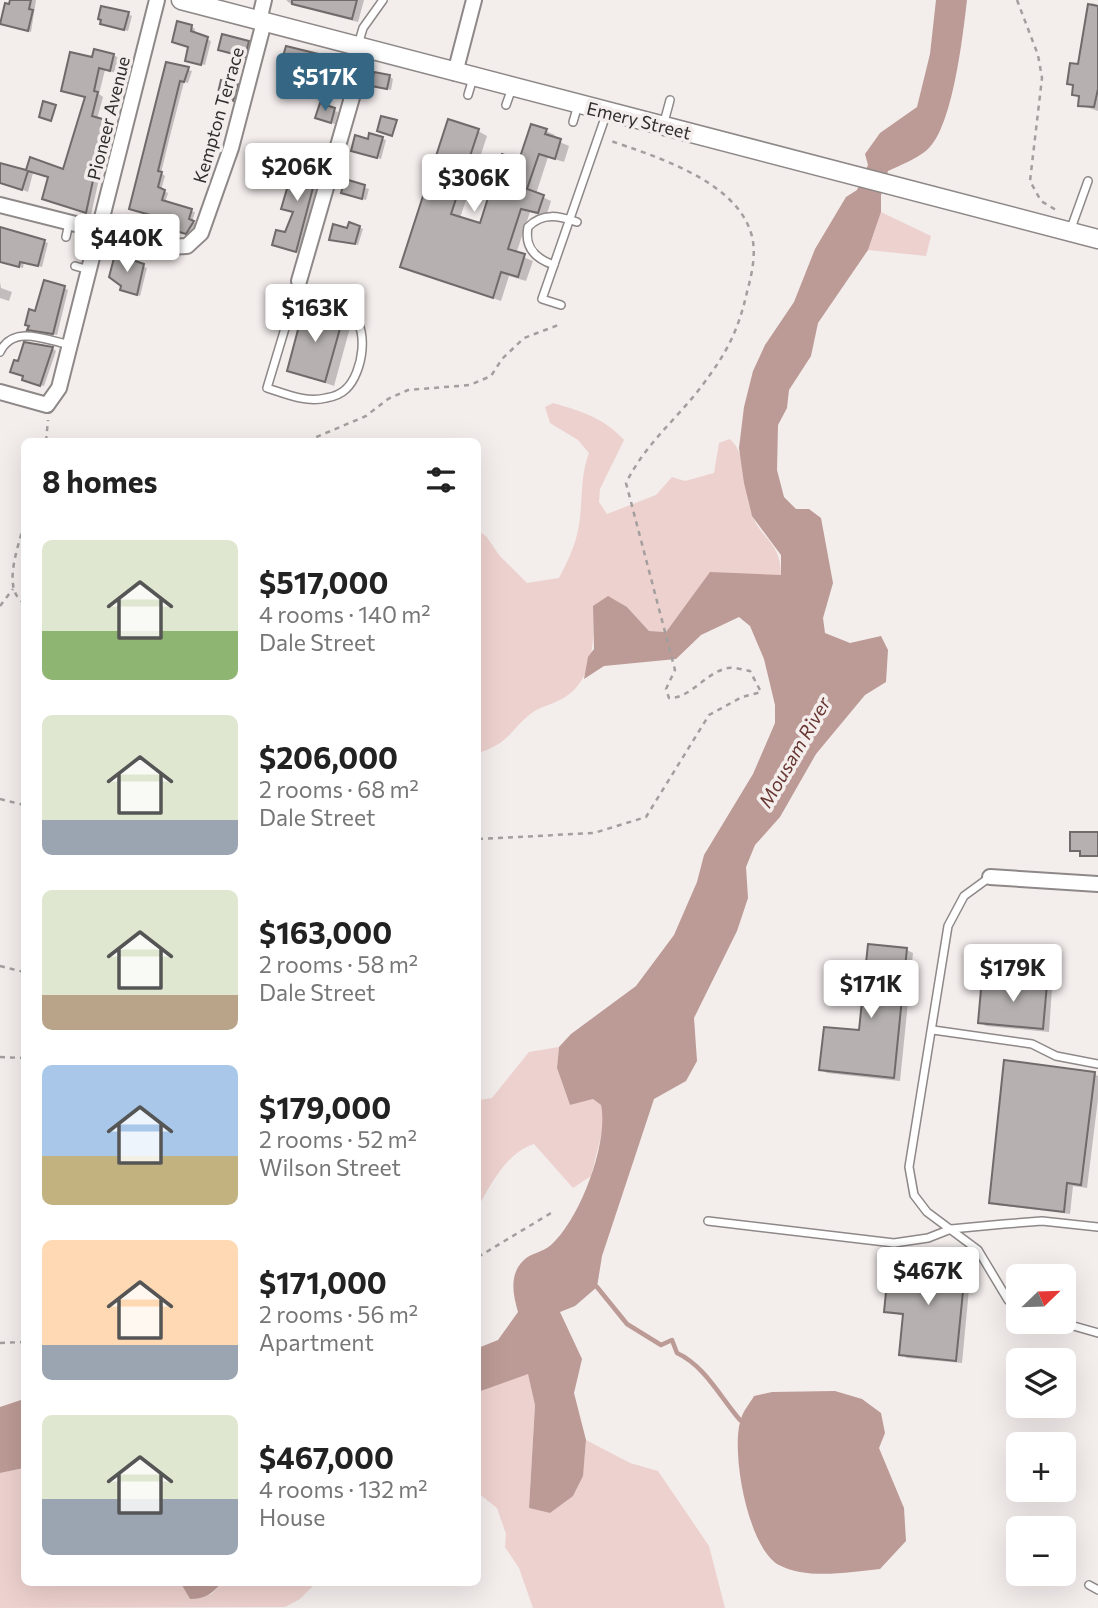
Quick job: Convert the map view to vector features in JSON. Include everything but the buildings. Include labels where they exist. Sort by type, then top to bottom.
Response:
[{"type":"street","name":"Pioneer Avenue","points":[[47,405],[59,388],[70,345],[83,268],[99,231],[157,0]]},
{"type":"street","name":"Emery Street","points":[[181,0],[512,87],[575,113],[607,111],[887,184],[1072,224],[1098,239]]},
{"type":"street","name":"Kempton Terrace","points":[[0,205],[68,230],[99,231],[174,248],[191,244],[199,236],[230,148],[262,22],[264,0]]},
{"type":"street","points":[[455,73],[474,0]]},
{"type":"street","points":[[297,288],[362,48]]},
{"type":"street","points":[[0,392],[47,405]]},
{"type":"street","points":[[990,877],[1098,884]]},
{"type":"lane","points":[[362,48],[363,27],[383,0]]},
{"type":"lane","points":[[468,95],[473,77]]},
{"type":"lane","points":[[506,105],[512,87]]},
{"type":"lane","points":[[663,126],[670,100]]},
{"type":"lane","points":[[561,305],[542,299],[573,220],[607,111]]},
{"type":"lane","points":[[1072,224],[1088,181]]},
{"type":"lane","points":[[554,265],[535,256],[527,242],[528,227],[543,217],[553,215],[573,220]]},
{"type":"lane","points":[[297,288],[348,310],[362,327],[362,346],[354,375],[345,390],[334,396],[304,398],[267,388],[297,288]]},
{"type":"lane","points":[[0,352],[9,340],[16,336],[28,335],[70,345]]},
{"type":"lane","points":[[990,877],[964,896],[948,926],[909,1167],[914,1195],[927,1212],[978,1250],[1006,1297]]},
{"type":"lane","points":[[933,1030],[1032,1044],[1056,1056],[1098,1064]]},
{"type":"lane","points":[[708,1221],[894,1243],[928,1238],[951,1229],[1042,1221],[1098,1227]]},
{"type":"lane","points":[[1076,1327],[1098,1333]]},
{"type":"lane","points":[[1089,1585],[1098,1590]]},
{"type":"path","points":[[1017,0],[1038,55],[1042,78],[1030,181],[1041,201],[1072,224]]},
{"type":"path","points":[[481,839],[594,833],[646,817],[709,715],[742,697],[761,692],[750,671],[729,667],[703,678],[678,698],[669,698],[666,689],[675,670],[626,484],[639,456],[699,390],[729,349],[741,319],[754,247],[748,224],[721,192],[662,159],[598,137]]},
{"type":"path","points":[[314,438],[366,416],[388,399],[408,390],[470,385],[491,376],[502,359],[524,338],[561,324]]},
{"type":"path","points":[[46,438],[47,405]]},
{"type":"path","points":[[0,606],[13,589],[21,542]]},
{"type":"path","points":[[13,589],[21,599]]},
{"type":"path","points":[[0,799],[21,804]]},
{"type":"path","points":[[0,966],[21,970]]},
{"type":"path","points":[[0,1057],[21,1058]]},
{"type":"path","points":[[481,1255],[551,1213]]},
{"type":"path","points":[[0,1343],[21,1342]]},
{"type":"shaded area","points":[[881,212],[931,236],[926,256],[868,250]]},
{"type":"shaded area","points":[[553,403],[582,412],[600,421],[624,440],[600,489],[599,502],[607,514],[656,495],[672,477],[685,481],[714,473],[719,443],[730,439],[743,464],[751,512],[759,529],[778,555],[781,576],[710,573],[666,632],[649,631],[627,607],[593,606],[591,655],[577,687],[564,698],[533,712],[504,740],[481,752],[481,533],[527,583],[559,578],[578,532],[584,470],[589,453],[578,440],[550,423],[545,407]]},
{"type":"shaded area","points":[[559,1047],[557,1068],[570,1105],[593,1099],[601,1105],[605,1120],[591,1176],[573,1188],[534,1144],[515,1154],[507,1162],[481,1202],[481,1100],[492,1098],[529,1052]]},
{"type":"shaded area","points":[[528,1373],[535,1403],[529,1508],[550,1513],[570,1497],[580,1482],[586,1440],[630,1463],[658,1471],[709,1546],[725,1608],[533,1608],[519,1568],[505,1547],[506,1534],[497,1508],[481,1495],[481,1391]]},
{"type":"shaded area","points":[[21,1469],[21,1586],[182,1586],[190,1599],[212,1594],[219,1586],[313,1586],[300,1599],[285,1607],[0,1608],[0,1473]]},
{"type":"water","name":"Mousam River","points":[[936,0],[967,0],[955,79],[944,122],[927,150],[888,171],[881,195],[881,212],[868,250],[818,323],[811,356],[789,390],[787,408],[778,425],[777,470],[784,497],[796,509],[809,509],[821,518],[833,583],[823,618],[825,633],[850,643],[881,636],[888,650],[886,682],[865,695],[816,754],[780,817],[755,845],[746,867],[748,898],[737,931],[694,1018],[697,1061],[686,1081],[654,1099],[602,1256],[597,1287],[575,1306],[560,1312],[582,1359],[574,1393],[586,1440],[583,1476],[573,1496],[550,1513],[529,1508],[535,1405],[528,1374],[481,1391],[481,1347],[498,1340],[518,1312],[513,1285],[516,1272],[526,1258],[548,1247],[562,1233],[582,1199],[596,1159],[601,1139],[601,1105],[593,1099],[570,1105],[557,1068],[559,1047],[571,1034],[636,986],[674,935],[697,882],[704,855],[753,774],[775,723],[775,705],[764,659],[750,626],[739,617],[701,635],[676,659],[604,666],[584,679],[588,657],[594,649],[593,606],[608,596],[627,607],[649,631],[666,632],[710,572],[781,575],[781,555],[752,516],[739,448],[744,407],[753,371],[765,345],[794,302],[815,249],[846,197],[857,190],[868,165],[865,154],[880,133],[917,107],[930,54]]},
{"type":"water","points":[[835,1391],[862,1399],[881,1413],[885,1433],[879,1448],[904,1508],[906,1541],[880,1569],[828,1574],[790,1570],[768,1555],[750,1520],[738,1453],[742,1416],[754,1396],[772,1392]]},
{"type":"water","points":[[21,1400],[21,1469],[0,1473],[0,1407]]},
{"type":"water","points":[[182,1586],[218,1586],[208,1595],[190,1599]]},
{"type":"waterway","points":[[597,1287],[627,1324],[661,1345],[672,1340],[677,1353],[704,1374],[740,1420]]}]
